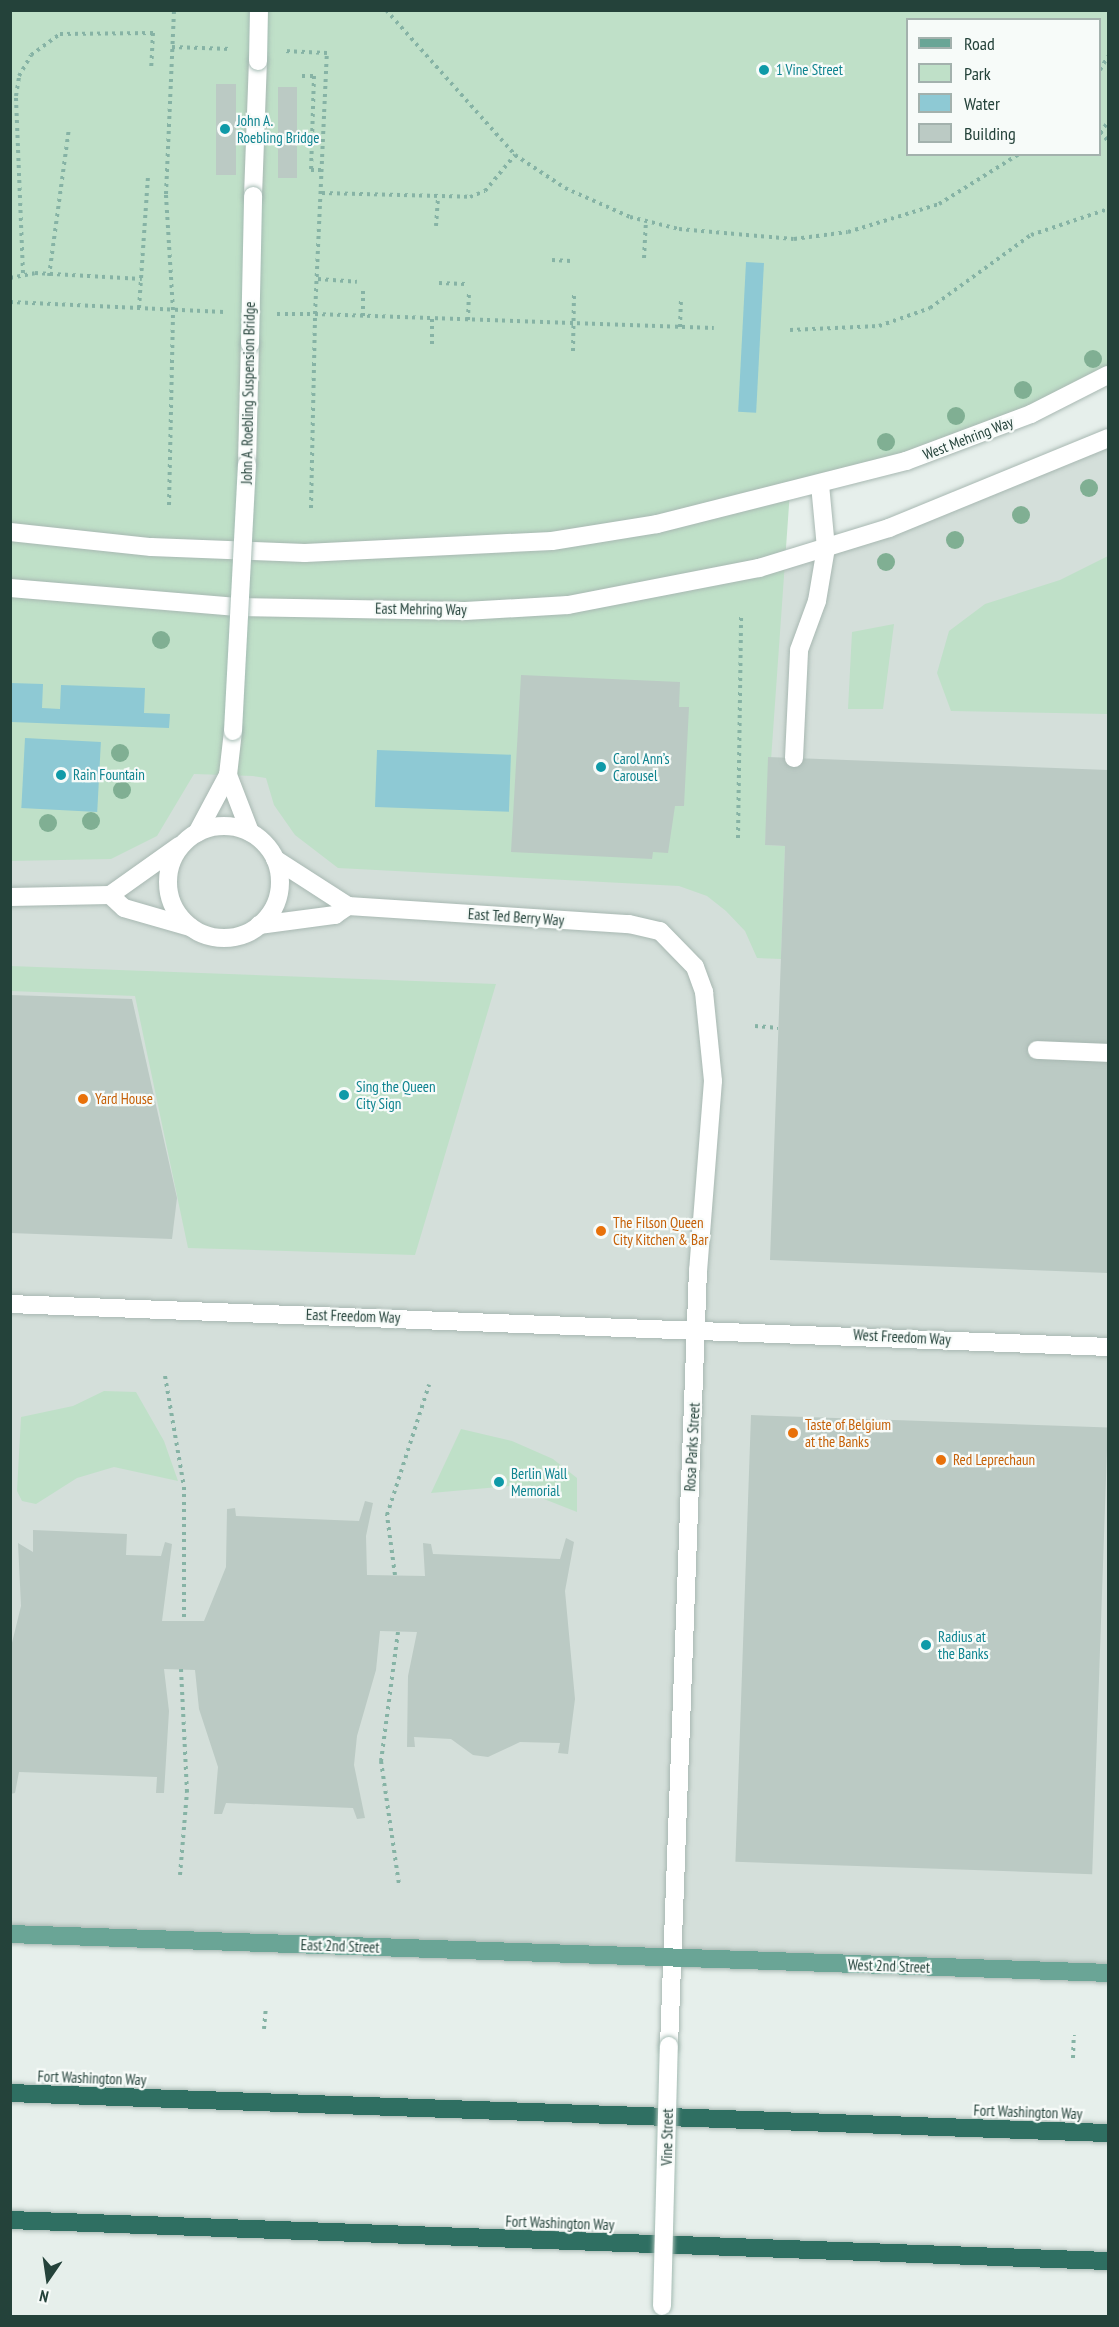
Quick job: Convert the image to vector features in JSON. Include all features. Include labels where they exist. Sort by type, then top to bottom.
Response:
[{"type":"highway","name":"Fort Washington Way","points":[[10,2093],[1108,2133]]},
{"type":"highway","name":"Fort Washington Way","points":[[10,2220],[1108,2261]]},
{"type":"main road","name":"John A. Roebling Suspension Bridge","points":[[197,833],[228,775],[233,731],[247,464],[259,10]]},
{"type":"main road","name":"West Mehring Way","points":[[820,484],[962,442],[1108,375]]},
{"type":"main road","points":[[826,548],[889,528],[1108,438]]},
{"type":"main road","points":[[10,532],[151,547],[305,553],[444,549],[552,541],[657,524],[820,484],[826,548],[817,601],[799,650],[794,758]]},
{"type":"main road","name":"East Mehring Way","points":[[10,588],[237,607],[465,611],[567,605],[664,589],[826,548]]},
{"type":"main road","name":"John A. Roebling Suspension Bridge","points":[[228,775],[250,832]]},
{"type":"main road","points":[[10,897],[110,895],[197,833],[214,826],[250,832],[275,859],[278,896],[260,925],[226,938],[124,908],[110,895]]},
{"type":"main road","points":[[181,845],[171,862],[170,898],[191,928]]},
{"type":"main road","name":"East Ted Berry Way","points":[[275,859],[348,906],[629,924],[660,931],[679,946]]},
{"type":"main road","name":"East Ted Berry Way","points":[[260,925],[335,915],[348,906]]},
{"type":"main road","name":"Rosa Parks Street","points":[[670,1957],[696,1328],[712,1057],[704,992],[679,946]]},
{"type":"main road","points":[[1037,1050],[1108,1053]]},
{"type":"main road","name":"East Freedom Way","points":[[10,1304],[696,1328]]},
{"type":"main road","name":"West Freedom Way","points":[[696,1328],[1108,1347]]},
{"type":"main road","name":"East 2nd Street","points":[[10,1934],[670,1957]]},
{"type":"main road","name":"West 2nd Street","points":[[670,1957],[1108,1974]]},
{"type":"main road","name":"Vine Street","points":[[662,2311],[670,1957]]},
{"type":"path","points":[[170,505],[173,310],[166,194],[174,10]]},
{"type":"path","points":[[386,10],[515,155],[565,188],[646,220],[718,236],[794,239],[848,232],[939,204],[1016,156]]},
{"type":"path","points":[[23,273],[16,96],[19,76],[31,55],[60,34],[153,33],[151,67]]},
{"type":"path","points":[[302,76],[314,76],[311,170],[323,170]]},
{"type":"path","points":[[49,276],[69,129]]},
{"type":"path","points":[[322,193],[438,198],[485,191],[515,155]]},
{"type":"path","points":[[139,308],[148,177]]},
{"type":"path","points":[[436,226],[438,198]]},
{"type":"path","points":[[790,330],[879,326],[930,308],[1031,235],[1108,209]]},
{"type":"path","points":[[644,258],[646,220]]},
{"type":"path","points":[[552,260],[571,261]]},
{"type":"path","points":[[10,278],[23,273],[142,279]]},
{"type":"path","points":[[318,279],[357,282]]},
{"type":"path","points":[[439,283],[465,284]]},
{"type":"path","points":[[363,288],[363,316]]},
{"type":"path","points":[[468,320],[469,291]]},
{"type":"path","points":[[573,351],[574,295]]},
{"type":"path","points":[[680,327],[681,299]]},
{"type":"path","points":[[311,508],[315,315],[714,328]]},
{"type":"path","points":[[432,318],[432,344]]},
{"type":"path","points":[[738,838],[741,613]]},
{"type":"path","points":[[755,1026],[778,1028]]},
{"type":"path","points":[[165,1376],[184,1487],[184,1621]]},
{"type":"path","points":[[395,1575],[387,1515],[429,1385]]},
{"type":"path","points":[[398,1632],[381,1761],[399,1884]]},
{"type":"path","points":[[180,1875],[187,1792],[181,1669]]},
{"type":"path","points":[[264,2029],[266,2007]]},
{"type":"path","points":[[1073,2058],[1074,2035]]},
{"type":"shaded area","points":[[1108,438],[1108,1973],[11,1934],[11,592],[759,568]]},
{"type":"green space","points":[[10,11],[1108,11],[1108,375],[1031,414],[790,491],[765,845],[785,846],[781,959],[757,958],[745,931],[726,911],[707,896],[679,886],[338,868],[295,835],[274,805],[266,778],[253,776],[194,774],[157,836],[111,859],[11,861]]},
{"type":"green space","points":[[1108,556],[1108,714],[951,711],[937,673],[949,631],[985,604],[1060,580]]},
{"type":"green space","points":[[894,624],[883,709],[848,709],[852,632]]},
{"type":"green space","points":[[10,966],[496,984],[415,1255],[188,1248],[135,996],[11,991]]},
{"type":"green space","points":[[104,1391],[136,1392],[164,1441],[178,1481],[114,1467],[77,1478],[36,1504],[22,1501],[17,1491],[21,1417],[73,1406]]},
{"type":"green space","points":[[461,1429],[512,1441],[553,1459],[577,1478],[577,1512],[511,1486],[431,1493]]},
{"type":"water","points":[[746,262],[764,263],[756,413],[738,412]]},
{"type":"water","points":[[11,683],[43,684],[42,708],[60,709],[61,685],[145,688],[144,713],[170,714],[169,728],[11,722]]},
{"type":"water","name":"Rain Fountain","points":[[25,738],[101,742],[97,812],[21,808]]},
{"type":"water","points":[[377,750],[511,755],[509,812],[375,807]]},
{"type":"building","name":"John A. Roebling Bridge","points":[[216,84],[236,84],[236,175],[216,175]]},
{"type":"building","name":"John A. Roebling Bridge","points":[[278,87],[297,87],[297,178],[278,178]]},
{"type":"building","name":"Carol Ann’s Carousel","points":[[521,675],[680,682],[679,707],[689,707],[684,806],[675,806],[668,853],[653,852],[652,859],[511,852]]},
{"type":"building","points":[[768,757],[1108,770],[1108,1273],[770,1260],[785,846],[765,845]]},
{"type":"building","name":"Yard House","points":[[10,995],[132,999],[177,1198],[172,1239],[10,1233]]},
{"type":"building","name":"Radius at the Banks","points":[[751,1415],[1108,1427],[1092,1874],[735,1862]]},
{"type":"building","points":[[365,1501],[373,1503],[366,1536],[367,1575],[425,1576],[423,1543],[431,1544],[433,1554],[560,1559],[566,1538],[574,1542],[565,1591],[575,1699],[568,1754],[558,1753],[560,1743],[520,1742],[488,1757],[473,1755],[451,1739],[414,1737],[415,1747],[407,1747],[408,1676],[417,1632],[380,1631],[376,1670],[357,1736],[354,1765],[365,1818],[357,1819],[353,1808],[226,1803],[222,1814],[214,1814],[218,1767],[199,1709],[195,1670],[164,1669],[169,1711],[164,1793],[156,1793],[157,1777],[19,1772],[15,1793],[10,1794],[10,1651],[21,1606],[18,1543],[33,1552],[33,1530],[127,1534],[126,1555],[161,1556],[165,1542],[172,1544],[162,1621],[204,1621],[226,1567],[227,1509],[235,1508],[236,1516],[359,1521]]},
{"type":"place","name":"1 Vine Street","points":[[764,70]]},
{"type":"place","name":"John A. Roebling Bridge","points":[[225,129]]},
{"type":"place","name":"Carol Ann’s Carousel","points":[[601,767]]},
{"type":"place","name":"Rain Fountain","points":[[61,775]]},
{"type":"place","name":"Sing the Queen City Sign","points":[[344,1095]]},
{"type":"place","name":"Yard House","points":[[83,1099]]},
{"type":"place","name":"The Filson Queen City Kitchen & Bar","points":[[601,1231]]},
{"type":"place","name":"Taste of Belgium at the Banks","points":[[793,1433]]},
{"type":"place","name":"Red Leprechaun","points":[[941,1460]]},
{"type":"place","name":"Berlin Wall Memorial","points":[[499,1482]]},
{"type":"place","name":"Radius at the Banks","points":[[926,1645]]}]
